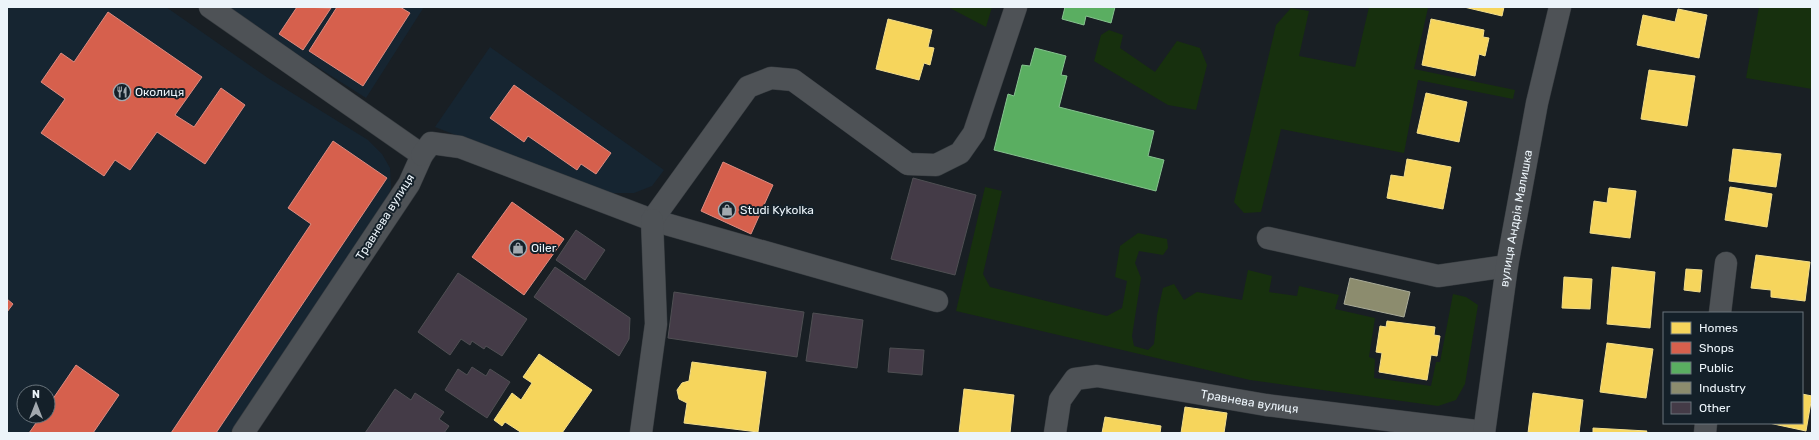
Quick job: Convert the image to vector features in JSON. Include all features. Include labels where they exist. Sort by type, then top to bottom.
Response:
[{"type":"street","points":[[210,7],[422,155],[431,143],[460,147],[652,220],[937,300]]},
{"type":"street","points":[[641,433],[656,324],[652,220],[748,87],[771,78],[793,80],[908,164],[936,165],[960,153],[974,133],[1016,7]]},
{"type":"street","name":"вулиця Андрія Малишка","points":[[1484,432],[1507,266],[1537,103],[1560,7]]},
{"type":"street","name":"Травнева вулиця","points":[[243,433],[409,184],[422,155]]},
{"type":"street","points":[[1268,238],[1438,276],[1507,266]]},
{"type":"street","points":[[1720,312],[1726,263]]},
{"type":"street","name":"Травнева вулиця","points":[[1055,433],[1060,400],[1075,379],[1097,376],[1266,405],[1484,432]]},
{"type":"shaded area","points":[[7,7],[166,7],[268,78],[368,140],[382,154],[390,168],[391,188],[384,206],[230,433],[7,433]]},
{"type":"shaded area","points":[[227,7],[424,7],[366,98],[242,19]]},
{"type":"shaded area","points":[[490,47],[664,170],[652,186],[634,193],[605,193],[435,127]]},
{"type":"green space","points":[[948,7],[992,7],[986,27]]},
{"type":"green space","points":[[1369,7],[1428,8],[1414,69],[1515,90],[1513,99],[1418,80],[1404,153],[1281,129],[1261,212],[1244,213],[1234,202],[1276,25],[1291,8],[1309,11],[1299,56],[1355,67]]},
{"type":"green space","points":[[1759,7],[1812,7],[1812,89],[1746,78]]},
{"type":"green space","points":[[1109,30],[1123,35],[1120,48],[1155,72],[1177,41],[1200,48],[1207,65],[1196,110],[1168,105],[1094,61],[1101,35]]},
{"type":"green space","points":[[985,187],[1002,191],[983,274],[990,287],[1107,316],[1122,308],[1127,281],[1115,277],[1120,246],[1138,233],[1167,239],[1168,248],[1163,255],[1139,251],[1135,263],[1141,278],[1132,336],[1134,346],[1148,350],[1154,344],[1157,315],[1163,288],[1174,284],[1184,300],[1197,292],[1242,300],[1248,270],[1272,276],[1269,292],[1297,296],[1299,286],[1339,295],[1335,309],[1375,318],[1369,357],[1375,359],[1374,378],[1431,386],[1436,362],[1440,362],[1453,294],[1466,297],[1478,305],[1465,384],[1456,400],[1438,406],[1250,380],[956,311]]},
{"type":"building: Homes","points":[[1464,7],[1504,7],[1502,16]]},
{"type":"building: Homes","points":[[1678,9],[1707,15],[1699,58],[1637,45],[1643,15],[1675,22]]},
{"type":"building: Homes","points":[[888,19],[932,30],[928,47],[934,48],[930,65],[924,63],[919,80],[876,69]]},
{"type":"building: Homes","points":[[1431,19],[1484,30],[1483,37],[1489,38],[1485,56],[1479,54],[1475,76],[1422,65]]},
{"type":"building: Homes","points":[[1649,70],[1695,76],[1687,126],[1641,119]]},
{"type":"building: Homes","points":[[1426,93],[1467,102],[1459,142],[1417,133]]},
{"type":"building: Homes","points":[[1733,149],[1781,154],[1776,187],[1729,181]]},
{"type":"building: Homes","points":[[1407,159],[1451,167],[1443,209],[1387,198],[1391,175],[1404,177]]},
{"type":"building: Homes","points":[[1730,187],[1772,194],[1767,227],[1725,220]]},
{"type":"building: Homes","points":[[1609,188],[1636,191],[1630,238],[1590,233],[1594,201],[1607,203]]},
{"type":"building: Homes","points":[[1756,255],[1810,262],[1805,301],[1771,297],[1771,290],[1751,288]]},
{"type":"building: Homes","points":[[1612,267],[1655,272],[1650,328],[1607,324]]},
{"type":"building: Homes","points":[[1686,269],[1702,270],[1700,292],[1684,290]]},
{"type":"building: Homes","points":[[1564,277],[1592,279],[1590,309],[1562,308]]},
{"type":"building: Homes","points":[[1387,321],[1435,327],[1434,335],[1440,336],[1437,356],[1431,355],[1427,380],[1379,372],[1382,353],[1376,352],[1380,326],[1386,327]]},
{"type":"building: Homes","points":[[1607,343],[1653,349],[1646,398],[1600,392]]},
{"type":"building: Homes","points":[[539,354],[592,390],[562,433],[522,433],[505,422],[502,426],[494,420],[512,393],[521,400],[532,383],[523,377]]},
{"type":"building: Homes","points":[[692,362],[766,372],[758,432],[684,423],[687,403],[679,399],[677,390],[682,383],[689,381]]},
{"type":"building: Homes","points":[[964,389],[1014,395],[1010,433],[959,433]]},
{"type":"building: Homes","points":[[1533,393],[1583,400],[1579,433],[1528,433]]},
{"type":"building: Homes","points":[[1803,394],[1812,396],[1806,431],[1774,424],[1803,424]]},
{"type":"building: Homes","points":[[1185,407],[1227,413],[1224,433],[1181,433]]},
{"type":"building: Homes","points":[[1105,417],[1161,426],[1160,433],[1102,433]]},
{"type":"building: Homes","points":[[1593,428],[1647,431],[1646,433],[1593,433]]},
{"type":"building: Shops","points":[[297,7],[331,8],[303,50],[279,34]]},
{"type":"building: Shops","points":[[337,7],[400,7],[410,13],[363,86],[309,51]]},
{"type":"building: Shops","points":[[108,12],[202,77],[175,115],[194,127],[221,88],[245,105],[205,164],[157,132],[130,170],[115,160],[104,176],[41,133],[65,99],[41,82],[61,53],[74,62]]},
{"type":"building: Shops","points":[[514,85],[611,153],[596,174],[581,164],[577,170],[528,136],[524,142],[490,118]]},
{"type":"building: Shops","points":[[333,141],[387,178],[216,433],[171,433],[311,224],[288,208]]},
{"type":"building: Shops","points":[[723,162],[773,185],[751,234],[701,211]]},
{"type":"building: Shops","name":"Oiler","points":[[512,202],[564,239],[524,295],[472,257]]},
{"type":"building: Shops","points":[[7,299],[13,304],[7,312]]},
{"type":"building: Shops","points":[[76,365],[119,395],[93,433],[29,433],[35,424],[56,424],[56,394]]},
{"type":"building: Public","points":[[1065,7],[1115,7],[1111,23],[1086,16],[1084,25],[1062,19]]},
{"type":"building: Public","points":[[1035,48],[1066,56],[1061,75],[1067,76],[1059,107],[1154,131],[1148,156],[1164,160],[1156,191],[994,150],[1008,94],[1014,96],[1022,65],[1030,66]]},
{"type":"building: Industry","points":[[1350,278],[1410,292],[1404,317],[1344,304]]},
{"type":"building: Other","points":[[913,178],[976,195],[955,275],[891,259]]},
{"type":"building: Other","points":[[576,230],[605,250],[585,280],[556,260]]},
{"type":"building: Other","points":[[555,267],[630,318],[629,339],[619,356],[534,297]]},
{"type":"building: Other","points":[[458,273],[527,319],[502,356],[486,346],[484,349],[472,341],[470,345],[461,339],[450,355],[418,332]]},
{"type":"building: Other","points":[[674,292],[804,312],[797,357],[668,338]]},
{"type":"building: Other","points":[[813,313],[863,320],[857,368],[806,361]]},
{"type":"building: Other","points":[[890,348],[924,350],[922,375],[888,372]]},
{"type":"building: Other","points":[[472,367],[486,376],[490,369],[510,382],[487,418],[445,390],[458,369],[467,375]]},
{"type":"building: Other","points":[[395,389],[411,400],[415,393],[444,412],[439,419],[449,426],[444,433],[365,433]]},
{"type":"place","name":"Околиця","points":[[122,92]]},
{"type":"place","name":"Studi Kykolka","points":[[727,210]]},
{"type":"place","name":"Oiler","points":[[518,248]]}]
